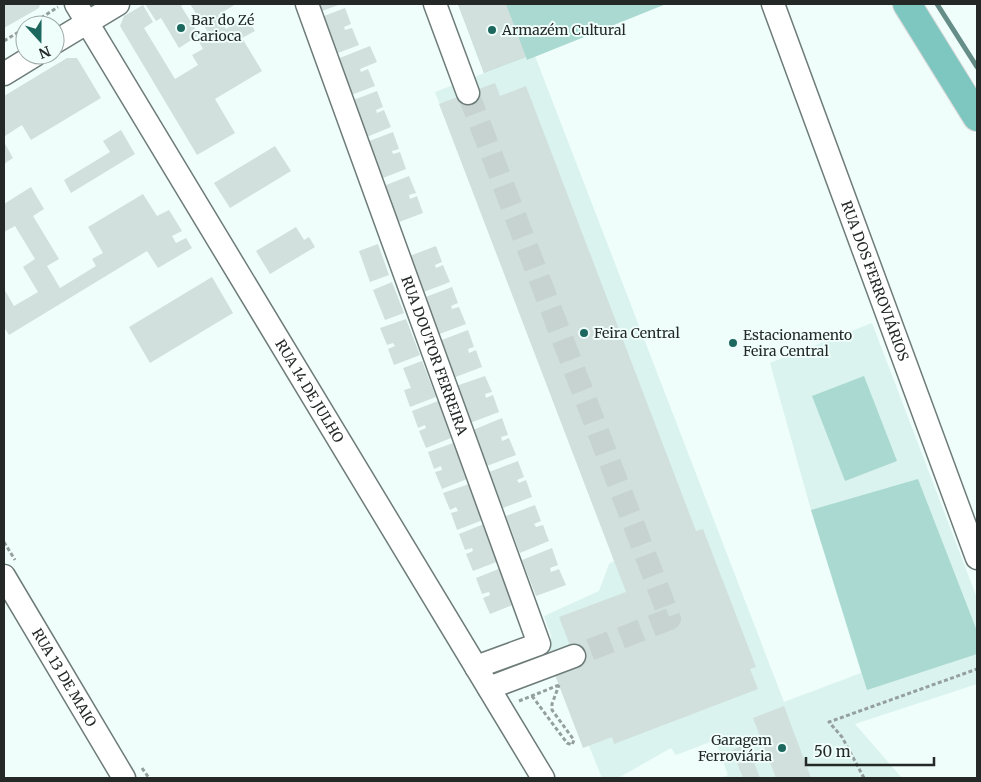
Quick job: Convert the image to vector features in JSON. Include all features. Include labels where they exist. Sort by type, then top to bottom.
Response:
[{"type":"main road","points":[[907,4],[977,117]]},
{"type":"street","points":[[65,26],[74,11],[118,4]]},
{"type":"street","name":"RUA DOUTOR FERREIRA","points":[[307,4],[539,644],[476,668]]},
{"type":"street","points":[[435,4],[466,87]]},
{"type":"street","name":"RUA DOS FERROVIÁRIOS","points":[[773,4],[977,558]]},
{"type":"street","name":"RUA 14 DE JULHO","points":[[74,11],[543,778]]},
{"type":"street","points":[[4,74],[19,65]]},
{"type":"street","name":"RUA 13 DE MAIO","points":[[4,576],[124,778]]},
{"type":"street","points":[[489,688],[574,656]]},
{"type":"path","points":[[61,15],[74,11]]},
{"type":"path","points":[[4,40],[15,34]]},
{"type":"path","points":[[864,778],[842,738],[830,722],[977,669]]},
{"type":"path","points":[[519,700],[559,685],[552,704],[552,710],[574,740],[572,745],[567,743],[532,696]]},
{"type":"shaded area","name":"Feira Central","points":[[535,56],[784,702],[861,673],[811,510],[770,363],[872,323],[977,598],[977,684],[855,724],[902,778],[721,778],[728,775],[715,740],[676,755],[671,748],[618,778],[602,778],[547,654],[551,643],[551,635],[544,616],[599,591],[609,564],[614,561],[435,92],[526,57],[528,60]]},
{"type":"green space","points":[[458,4],[666,4],[527,60],[526,57],[484,73]]},
{"type":"green space","points":[[864,376],[897,461],[845,481],[812,396]]},
{"type":"green space","points":[[918,479],[977,631],[977,654],[867,690],[811,510]]},
{"type":"building","points":[[4,4],[40,4],[39,8],[27,15],[15,15],[15,22],[4,28]]},
{"type":"building","name":"Bar do Zé Carioca","points":[[145,4],[184,4],[181,6],[199,35],[179,48],[161,18],[156,21]]},
{"type":"building","points":[[190,4],[236,4],[218,15],[226,29],[246,16],[255,31],[242,38],[262,71],[215,99],[235,133],[197,155],[120,26],[124,16],[143,5],[153,22],[144,28],[175,79],[198,65],[192,55],[203,49],[198,40],[209,34]]},
{"type":"building","points":[[310,4],[341,4],[314,14]]},
{"type":"building","name":"Armazém Cultural","points":[[458,4],[506,4],[526,57],[484,73]]},
{"type":"building","points":[[345,8],[351,24],[344,27],[345,30],[352,28],[359,45],[330,56],[316,19]]},
{"type":"building","points":[[370,46],[377,62],[360,69],[361,72],[368,69],[375,86],[346,97],[332,61]]},
{"type":"building","points":[[77,58],[101,98],[31,140],[22,125],[5,136],[4,96],[55,65],[65,65],[65,59]]},
{"type":"building","name":"Feira Central","points":[[495,83],[500,96],[526,86],[696,531],[703,529],[756,667],[750,669],[758,689],[614,744],[612,737],[583,748],[555,675],[578,666],[559,617],[626,592],[439,104]]},
{"type":"building","points":[[377,91],[383,107],[376,110],[377,113],[384,110],[391,127],[362,139],[348,102]]},
{"type":"building","points":[[121,130],[135,154],[71,193],[64,180],[110,152],[103,141]]},
{"type":"building","points":[[393,132],[399,149],[392,151],[393,154],[400,152],[406,169],[378,180],[364,143]]},
{"type":"building","points":[[4,142],[13,158],[4,164]]},
{"type":"building","points":[[275,146],[291,171],[230,208],[214,183]]},
{"type":"building","points":[[409,176],[416,193],[409,195],[410,199],[417,196],[423,213],[394,224],[381,187]]},
{"type":"building","points":[[31,187],[44,209],[33,216],[59,259],[47,266],[60,288],[96,266],[92,259],[103,253],[88,227],[143,194],[157,216],[169,210],[182,231],[172,236],[176,243],[186,238],[192,248],[158,268],[147,251],[9,335],[4,327],[4,289],[14,306],[38,292],[23,267],[35,259],[15,226],[4,232],[4,204]]},
{"type":"building","points":[[296,227],[304,240],[309,237],[315,247],[270,274],[256,251]]},
{"type":"building","points":[[378,244],[389,275],[370,282],[359,251]]},
{"type":"building","points":[[436,246],[442,262],[435,265],[436,268],[443,265],[450,282],[421,293],[407,257]]},
{"type":"building","points":[[212,277],[233,313],[150,363],[129,327]]},
{"type":"building","points":[[392,282],[404,313],[385,320],[373,290]]},
{"type":"building","points":[[452,287],[458,303],[451,306],[452,309],[459,307],[466,324],[437,335],[423,298]]},
{"type":"building","points":[[406,319],[420,355],[394,365],[388,349],[395,346],[393,343],[387,345],[380,328]]},
{"type":"building","points":[[468,330],[474,347],[468,349],[469,353],[476,350],[482,367],[453,378],[439,341]]},
{"type":"building","points":[[422,361],[436,397],[410,407],[404,390],[411,388],[403,368]]},
{"type":"building","points":[[485,376],[492,392],[485,394],[486,398],[493,395],[499,412],[470,423],[456,386]]},
{"type":"building","points":[[438,401],[451,438],[426,448],[419,431],[426,428],[425,425],[418,428],[412,411]]},
{"type":"building","points":[[502,418],[508,435],[501,437],[502,441],[509,438],[516,455],[487,466],[473,430]]},
{"type":"building","points":[[453,443],[467,479],[442,489],[435,472],[442,470],[441,466],[434,469],[428,452]]},
{"type":"building","points":[[518,461],[524,477],[517,480],[519,483],[526,480],[532,497],[503,508],[489,472]]},
{"type":"building","points":[[469,484],[483,520],[457,530],[451,513],[458,511],[456,507],[450,510],[443,493]]},
{"type":"building","points":[[535,505],[541,521],[534,524],[536,527],[543,525],[549,541],[520,553],[506,516]]},
{"type":"building","points":[[484,524],[499,561],[473,571],[466,554],[473,551],[472,548],[465,550],[459,534]]},
{"type":"building","points":[[552,548],[558,565],[550,568],[551,572],[559,569],[566,585],[536,596],[522,560]]},
{"type":"building","points":[[501,568],[515,604],[490,614],[483,598],[490,595],[489,592],[482,594],[476,578]]},
{"type":"building","name":"Garagem Ferroviária","points":[[784,706],[811,778],[776,778],[753,718]]},
{"type":"building","points":[[747,744],[760,778],[743,778],[732,750]]},
{"type":"waterway","points":[[937,4],[977,67]]},
{"type":"tunnel","points":[[468,93],[670,619],[574,656]]},
{"type":"place","name":"Bar do Zé Carioca","points":[[181,28]]},
{"type":"place","name":"Armazém Cultural","points":[[492,30]]},
{"type":"place","name":"Feira Central","points":[[584,333]]},
{"type":"place","name":"Estacionamento Feira Central","points":[[733,343]]},
{"type":"place","name":"Garagem Ferroviária","points":[[782,748]]}]
